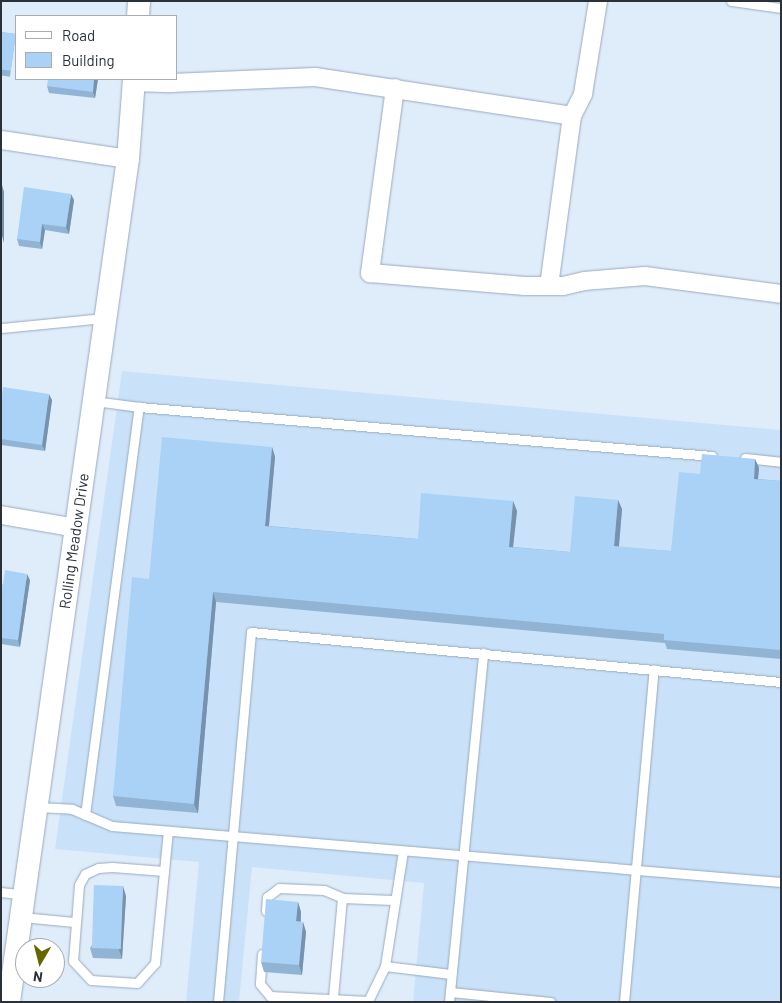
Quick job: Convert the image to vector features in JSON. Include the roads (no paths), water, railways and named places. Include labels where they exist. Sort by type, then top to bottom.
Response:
[{"type":"street","points":[[138,15],[139,1]]},
{"type":"street","points":[[549,286],[572,116],[584,94],[598,1]]},
{"type":"street","points":[[133,80],[171,84],[315,77],[572,116]]},
{"type":"street","name":"Rolling Meadow Drive","points":[[9,1002],[128,159],[133,80]]},
{"type":"street","points":[[395,88],[370,273],[549,286],[645,276],[781,294]]},
{"type":"street","points":[[1,140],[128,159]]},
{"type":"street","points":[[1,515],[76,528]]},
{"type":"lane","points":[[731,1],[781,8]]},
{"type":"lane","points":[[1,328],[106,318]]},
{"type":"lane","points":[[94,401],[139,407],[722,456]]},
{"type":"lane","points":[[85,815],[139,407]]},
{"type":"lane","points":[[732,457],[781,462]]},
{"type":"lane","points":[[218,1002],[251,632],[781,682]]},
{"type":"lane","points":[[449,1002],[483,653]]},
{"type":"lane","points":[[624,1002],[654,669]]},
{"type":"lane","points":[[37,807],[72,809],[112,826],[636,872],[781,882]]},
{"type":"lane","points":[[164,871],[112,867],[98,868],[85,874],[78,885],[73,962],[91,980],[137,983],[155,963],[168,831]]},
{"type":"lane","points":[[263,946],[260,984],[270,996],[333,997],[368,1001],[385,966],[403,851]]},
{"type":"lane","points":[[265,917],[267,897],[279,888],[324,890],[343,898],[394,900]]},
{"type":"lane","points":[[1,892],[24,895]]},
{"type":"lane","points":[[333,997],[343,898]]},
{"type":"lane","points":[[21,917],[76,922]]},
{"type":"lane","points":[[385,966],[451,974]]},
{"type":"lane","points":[[450,992],[551,1002]]}]
